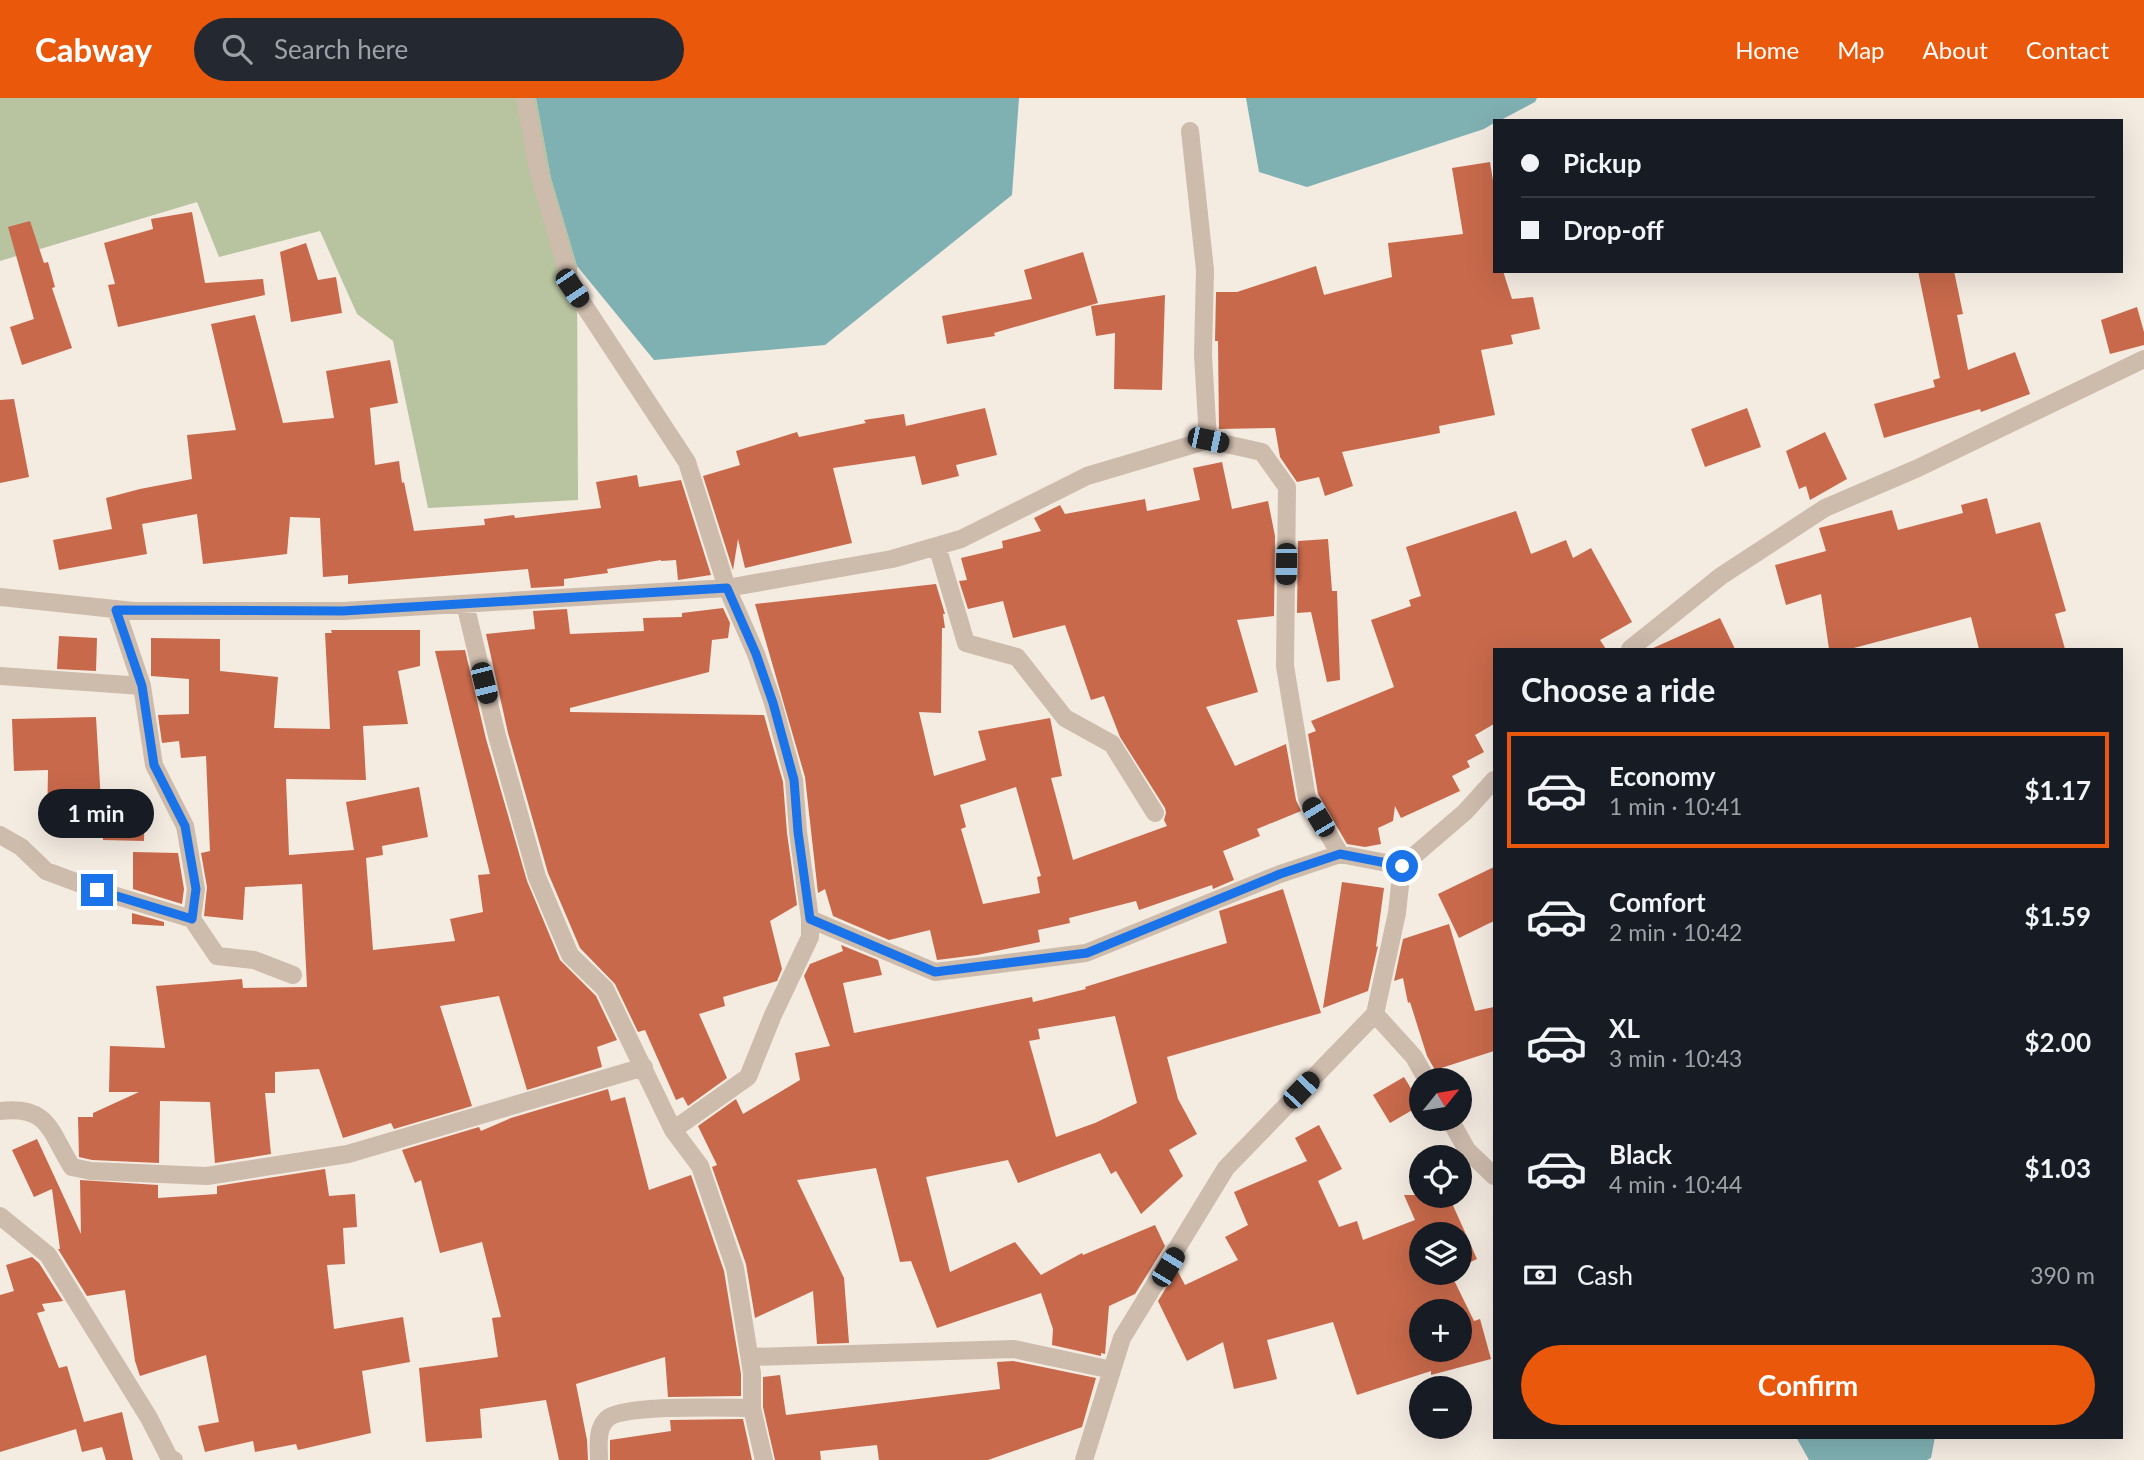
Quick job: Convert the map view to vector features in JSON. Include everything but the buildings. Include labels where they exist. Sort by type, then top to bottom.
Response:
[{"type":"street","points":[[525,98],[538,170],[572,288],[687,462],[727,588],[756,654],[773,703],[794,780],[810,937],[772,1016],[748,1077],[673,1130]]},
{"type":"street","points":[[1190,131],[1205,270],[1203,355],[1208,440]]},
{"type":"street","points":[[1631,648],[1721,576],[1825,508],[1918,468],[2144,359]]},
{"type":"street","points":[[0,597],[116,610],[343,611],[727,588],[892,559],[961,539],[1087,476],[1208,440],[1262,452],[1287,487],[1284,666],[1307,798],[1340,854]]},
{"type":"street","points":[[937,546],[967,643],[1017,657],[1065,718],[1112,744],[1154,813]]},
{"type":"street","points":[[465,604],[497,736],[537,877],[570,955],[605,989],[673,1130],[700,1166],[735,1268],[750,1357],[752,1408],[764,1460]]},
{"type":"street","points":[[116,610],[142,686],[154,765],[185,826],[196,889],[192,919]]},
{"type":"street","points":[[0,676],[142,686]]},
{"type":"street","points":[[1084,1460],[1122,1338],[1226,1168],[1376,1014],[1396,913],[1402,866],[1465,812],[1493,781]]},
{"type":"street","points":[[0,835],[21,847],[46,871],[192,919],[217,956],[254,960],[293,975]]},
{"type":"street","points":[[810,919],[935,972],[1087,953],[1280,874],[1340,854],[1402,866]]},
{"type":"street","points":[[1376,1014],[1414,1057],[1420,1068]]},
{"type":"street","points":[[0,1111],[27,1110],[49,1124],[72,1167],[91,1171],[207,1176],[348,1154],[644,1066]]},
{"type":"street","points":[[1456,1131],[1467,1150],[1493,1175]]},
{"type":"street","points":[[0,1216],[48,1255],[149,1418],[170,1459],[174,1460]]},
{"type":"street","points":[[750,1357],[1014,1349],[1112,1370]]},
{"type":"street","points":[[599,1460],[600,1429],[611,1415],[637,1410],[752,1408]]},
{"type":"green space","points":[[0,98],[536,98],[551,178],[577,266],[578,500],[428,508],[393,341],[357,314],[320,231],[219,257],[197,202],[0,261]]},
{"type":"water","points":[[536,98],[1019,98],[1012,195],[825,345],[654,360],[577,266],[551,178]]},
{"type":"water","points":[[1246,98],[1537,98],[1535,102],[1503,119],[1493,119],[1493,124],[1484,129],[1307,187],[1259,172]]},
{"type":"water","points":[[1797,1439],[1935,1439],[1931,1458],[1927,1460],[1809,1460]]},
{"type":"route","points":[[97,890],[192,919],[196,889],[185,826],[154,765],[142,686],[116,610],[343,611],[727,588],[756,654],[773,703],[794,780],[810,919],[935,972],[1087,953],[1280,874],[1340,854],[1402,866]]}]
